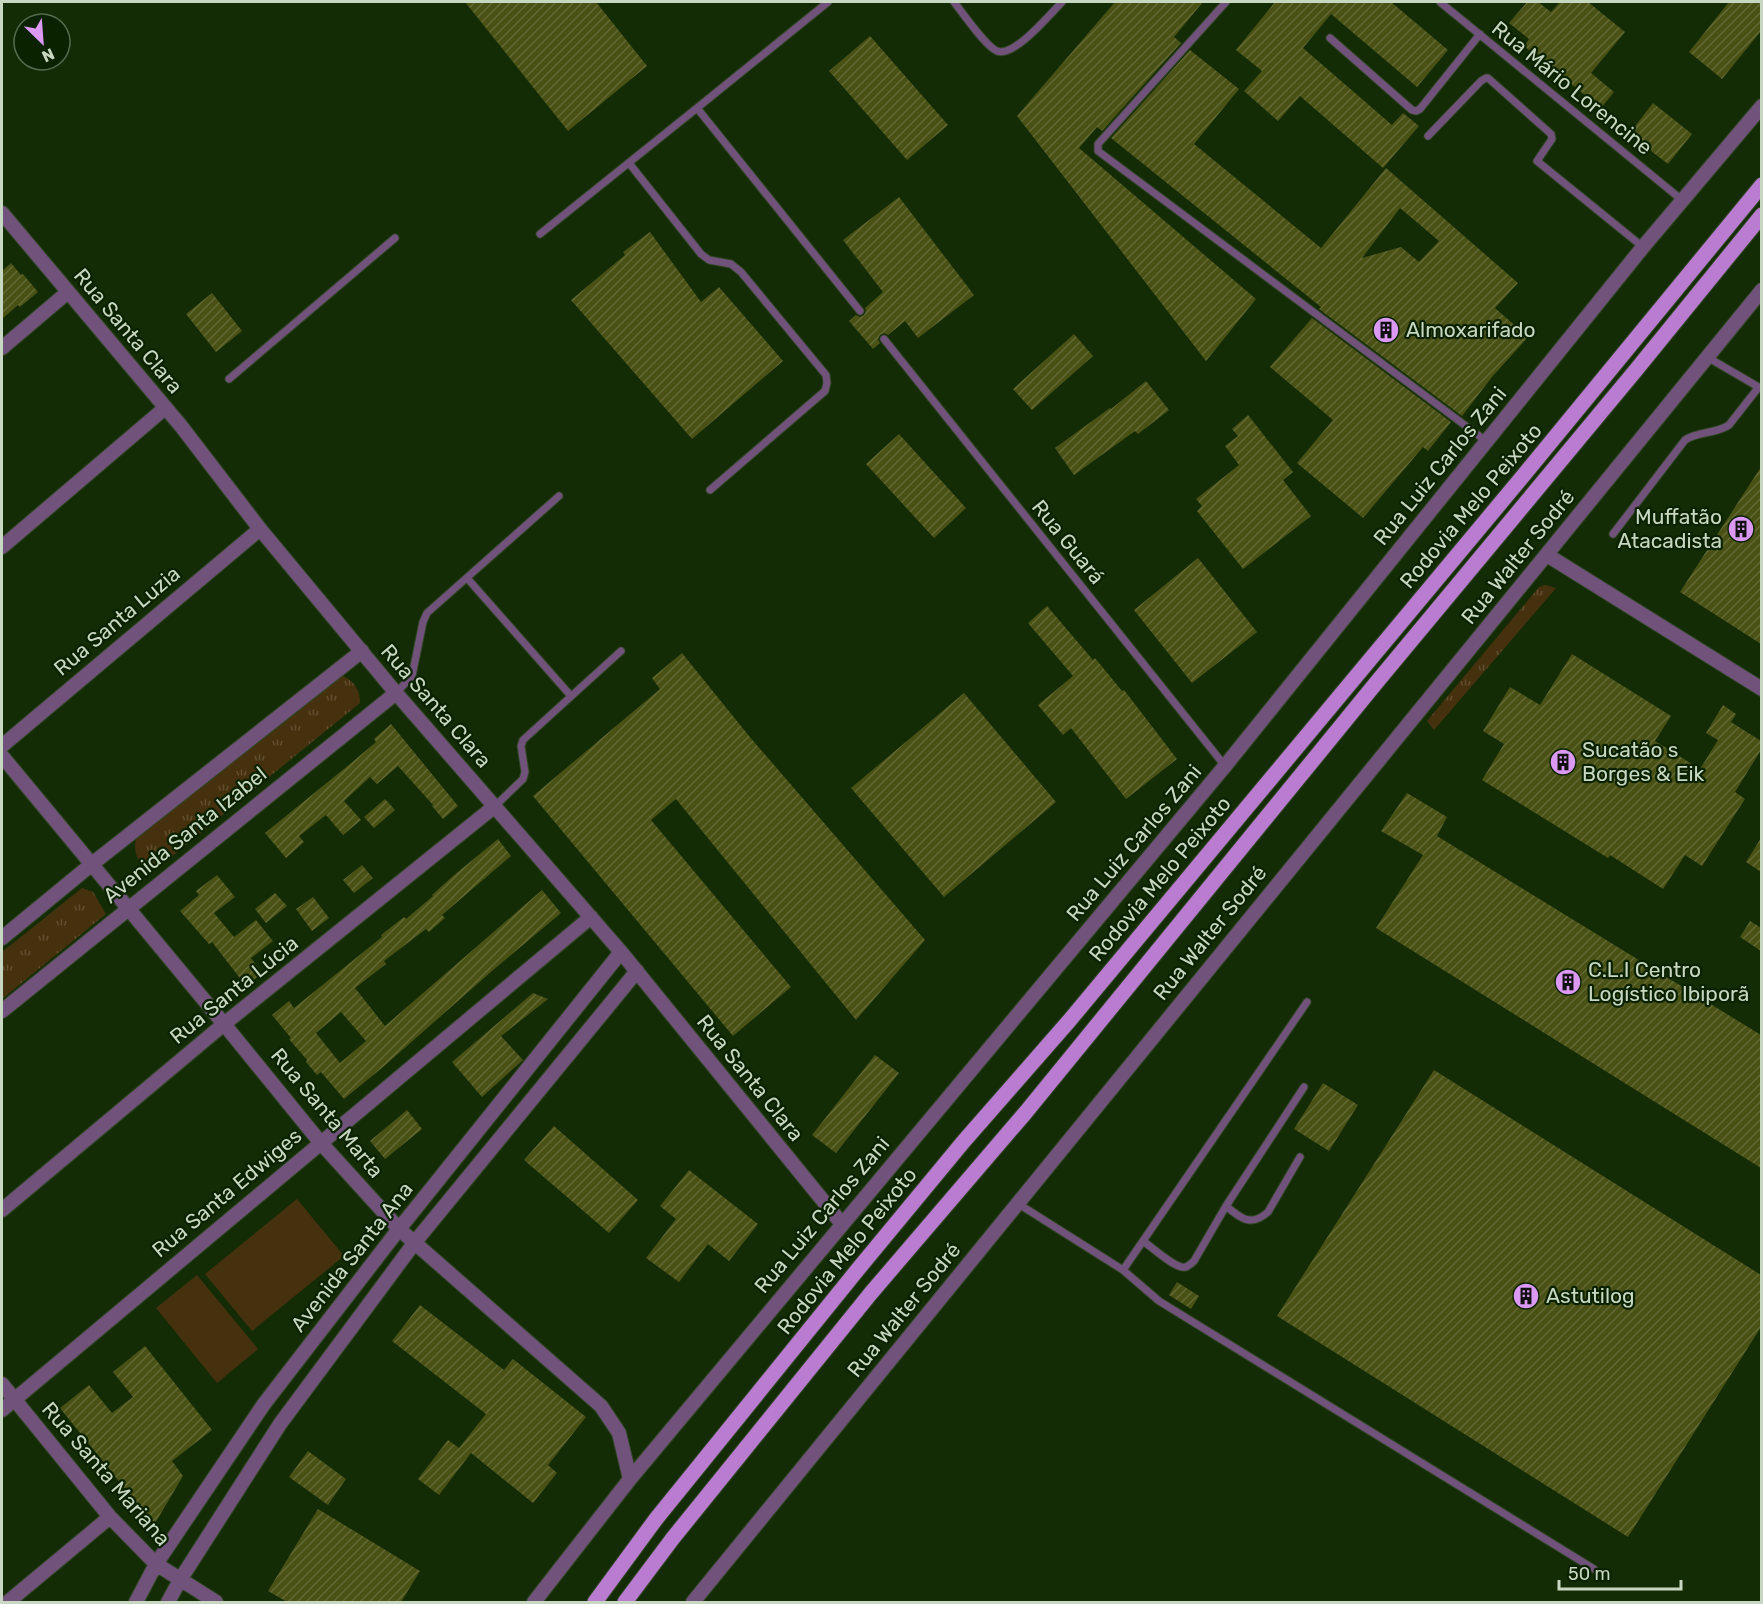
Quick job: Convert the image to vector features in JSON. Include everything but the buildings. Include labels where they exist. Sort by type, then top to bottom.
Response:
[{"type":"main road","name":"Rodovia Melo Peixoto","points":[[594,1602],[656,1519],[859,1268],[964,1141],[1069,1022],[1523,476],[1761,185]]},
{"type":"main road","name":"Rodovia Melo Peixoto","points":[[626,1602],[673,1538],[871,1293],[1026,1112],[1761,215]]},
{"type":"street","name":"Rua Luiz Carlos Zani","points":[[534,1602],[630,1479],[1225,766],[1643,247],[1761,106]]},
{"type":"street","name":"Rua Santa Clara","points":[[2,213],[165,408],[260,529],[396,693],[621,952],[842,1224]]},
{"type":"street","name":"Rua Walter Sodré","points":[[693,1602],[1761,290]]},
{"type":"street","points":[[2,348],[68,292]]},
{"type":"street","points":[[2,547],[165,408]]},
{"type":"street","name":"Rua Santa Luzia","points":[[2,746],[260,529]]},
{"type":"street","points":[[1547,555],[1761,689]]},
{"type":"street","name":"Avenida Santa Izabel","points":[[2,938],[362,651]]},
{"type":"street","name":"Avenida Santa Izabel","points":[[2,1011],[396,693]]},
{"type":"street","name":"Rua Santa Marta","points":[[2,756],[320,1142],[399,1229],[601,1406],[619,1433],[630,1479]]},
{"type":"street","name":"Rua Santa Lúcia","points":[[2,1210],[225,1024],[495,806]]},
{"type":"street","name":"Rua Santa Edwiges","points":[[2,1410],[591,917]]},
{"type":"street","name":"Avenida Santa Ana","points":[[136,1602],[156,1564],[264,1404],[399,1229],[621,952]]},
{"type":"street","name":"Avenida Santa Ana","points":[[168,1602],[280,1424],[415,1242],[636,971]]},
{"type":"street","name":"Rua Santa Mariana","points":[[2,1384],[110,1517],[156,1564],[216,1602]]},
{"type":"street","points":[[8,1602],[110,1517]]},
{"type":"lane","points":[[540,234],[828,2]]},
{"type":"lane","points":[[954,2],[987,45],[995,51],[1004,52],[1023,41],[1062,2]]},
{"type":"lane","points":[[1226,2],[1098,144],[1098,152],[1486,441]]},
{"type":"lane","name":"Rua Mário Lorencine","points":[[1440,2],[1682,200]]},
{"type":"lane","points":[[1330,38],[1416,111],[1480,34]]},
{"type":"lane","points":[[1428,136],[1481,81],[1488,78],[1551,134],[1552,139],[1537,161],[1643,247]]},
{"type":"lane","points":[[697,108],[860,311]]},
{"type":"lane","points":[[629,163],[701,254],[709,260],[732,264],[741,272],[826,375],[825,391],[710,490]]},
{"type":"lane","points":[[229,379],[395,238]]},
{"type":"lane","name":"Rua Guará","points":[[884,339],[1225,766]]},
{"type":"lane","points":[[1612,534],[1685,440],[1690,436],[1723,429],[1729,425],[1760,389],[1707,357]]},
{"type":"lane","points":[[396,693],[412,676],[423,622],[427,614],[559,496]]},
{"type":"lane","points":[[467,578],[571,696]]},
{"type":"lane","points":[[495,806],[523,779],[525,772],[521,746],[523,740],[621,651]]},
{"type":"lane","points":[[1123,1270],[1306,1002]]},
{"type":"lane","points":[[1143,1241],[1180,1267],[1187,1267],[1194,1261],[1304,1087]]},
{"type":"lane","points":[[1227,1206],[1240,1218],[1250,1221],[1262,1218],[1268,1212],[1300,1157]]},
{"type":"lane","points":[[1017,1203],[1123,1270],[1159,1301],[1594,1569]]},
{"type":"green space","points":[[1545,585],[1556,588],[1434,730],[1427,721],[1539,587]]},
{"type":"green space","points":[[343,676],[356,687],[360,703],[155,870],[141,863],[135,850],[136,838],[334,677]]},
{"type":"green space","points":[[82,888],[93,892],[106,914],[2,999],[2,952]]},
{"type":"green space","points":[[297,1199],[344,1256],[252,1331],[205,1274]]},
{"type":"green space","points":[[197,1275],[258,1349],[217,1383],[156,1308]]},
{"type":"place","name":"Almoxarifado","points":[[1386,330]]},
{"type":"place","name":"Muffatão Atacadista","points":[[1741,529]]},
{"type":"place","name":"Sucatão s Borges & Eik","points":[[1563,762]]},
{"type":"place","name":"C.L.I Centro Logístico Ibiporã","points":[[1568,982]]},
{"type":"place","name":"Astutilog","points":[[1526,1296]]}]
